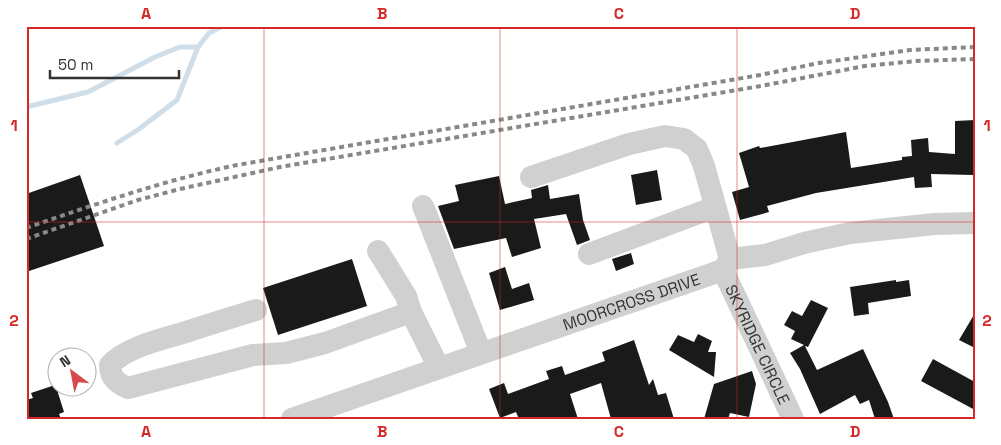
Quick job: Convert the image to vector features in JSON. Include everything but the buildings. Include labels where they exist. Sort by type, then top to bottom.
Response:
[{"type":"street","name":"SKYRIDGE CIRCLE","points":[[531,177],[629,144],[665,136],[684,139],[696,149],[704,166],[715,206],[727,264],[792,419]]},
{"type":"street","points":[[423,206],[481,353]]},
{"type":"street","points":[[589,254],[715,206]]},
{"type":"street","name":"MOORCROSS DRIVE","points":[[292,419],[727,264],[766,255],[804,243],[850,233],[934,224],[975,223]]},
{"type":"street","points":[[378,251],[406,296],[411,312],[439,368]]},
{"type":"street","points":[[256,310],[169,337],[125,354],[115,359],[110,365],[112,378],[117,383],[128,388],[253,355],[286,353],[325,343],[411,312]]},
{"type":"waterway","points":[[26,107],[88,92],[155,57],[180,47],[198,47],[209,33],[223,26]]},
{"type":"waterway","points":[[117,143],[177,100],[198,47]]},
{"type":"railway","points":[[26,228],[157,185],[237,165],[760,75],[819,63],[910,50],[975,47]]},
{"type":"railway","points":[[26,239],[138,200],[280,167],[761,86],[865,66],[916,61],[975,59]]}]
